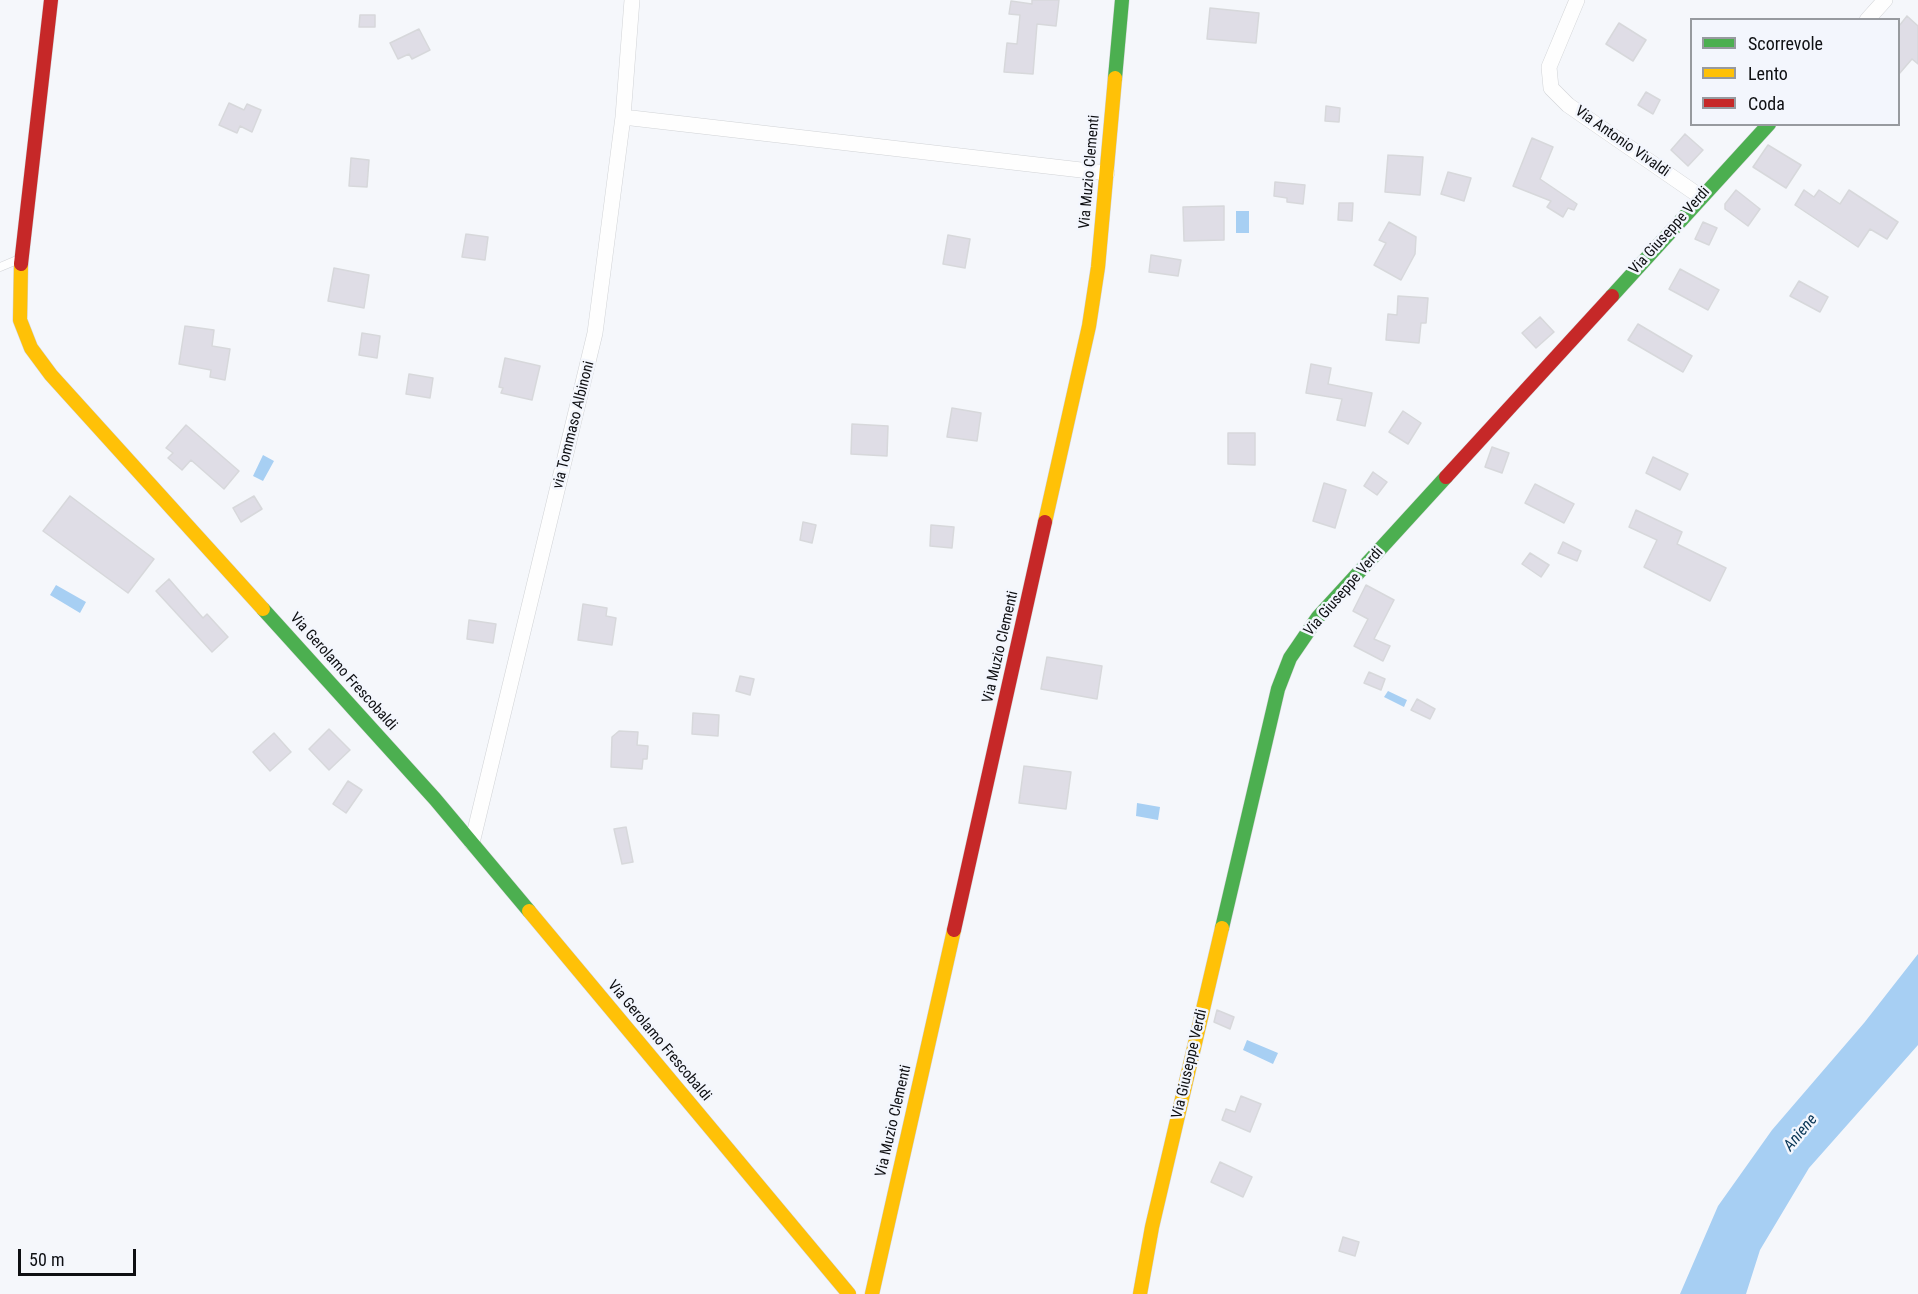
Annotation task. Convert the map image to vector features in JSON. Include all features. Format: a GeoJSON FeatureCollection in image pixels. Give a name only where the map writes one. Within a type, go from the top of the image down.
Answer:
{"type":"FeatureCollection","features":[{"type":"Feature","properties":{"kind":"street","name":"Via Gerolamo Frescobaldi"},"geometry":{"type":"LineString","coordinates":[[51,0],[18,295],[24,335],[37,357],[472,843],[849,1294]]}},
{"type":"Feature","properties":{"kind":"street","name":"via Tommaso Albinoni"},"geometry":{"type":"LineString","coordinates":[[472,843],[595,333],[623,117],[632,0]]}},
{"type":"Feature","properties":{"kind":"street","name":"Via Muzio Clementi"},"geometry":{"type":"LineString","coordinates":[[872,1294],[1085,347],[1096,286],[1122,0]]}},
{"type":"Feature","properties":{"kind":"street","name":"Via Antonio Vivaldi"},"geometry":{"type":"LineString","coordinates":[[1577,0],[1552,60],[1549,81],[1558,97],[1701,197]]}},
{"type":"Feature","properties":{"kind":"street"},"geometry":{"type":"LineString","coordinates":[[1869,18],[1885,0]]}},
{"type":"Feature","properties":{"kind":"street"},"geometry":{"type":"LineString","coordinates":[[623,117],[1107,173]]}},
{"type":"Feature","properties":{"kind":"street","name":"Via Giuseppe Verdi"},"geometry":{"type":"LineString","coordinates":[[1140,1294],[1150,1236],[1278,689],[1290,658],[1318,617],[1767,126]]}},
{"type":"Feature","properties":{"kind":"lane"},"geometry":{"type":"LineString","coordinates":[[0,267],[21,258]]}},
{"type":"Feature","properties":{"kind":"water"},"geometry":{"type":"Polygon","coordinates":[[[1236,211],[1249,211],[1249,233],[1236,233],[1236,211]]]}},
{"type":"Feature","properties":{"kind":"water"},"geometry":{"type":"Polygon","coordinates":[[[263,455],[274,461],[263,481],[253,476],[263,455]]]}},
{"type":"Feature","properties":{"kind":"water"},"geometry":{"type":"Polygon","coordinates":[[[56,585],[86,602],[80,613],[50,595],[56,585]]]}},
{"type":"Feature","properties":{"kind":"water"},"geometry":{"type":"Polygon","coordinates":[[[1388,691],[1407,700],[1404,707],[1384,697],[1388,691]]]}},
{"type":"Feature","properties":{"kind":"water"},"geometry":{"type":"Polygon","coordinates":[[[1137,803],[1160,807],[1158,820],[1136,816],[1137,803]]]}},
{"type":"Feature","properties":{"kind":"water","name":"Aniene"},"geometry":{"type":"Polygon","coordinates":[[[1918,954],[1918,1045],[1809,1168],[1760,1250],[1746,1294],[1680,1294],[1718,1206],[1772,1130],[1864,1023],[1918,954]]]}},
{"type":"Feature","properties":{"kind":"water"},"geometry":{"type":"Polygon","coordinates":[[[1247,1040],[1278,1053],[1273,1064],[1243,1050],[1247,1040]]]}},
{"type":"Feature","properties":{"kind":"building"},"geometry":{"type":"Polygon","coordinates":[[[1032,0],[1059,0],[1056,26],[1037,24],[1033,74],[1004,72],[1007,43],[1017,44],[1020,15],[1009,14],[1011,1],[1032,4],[1032,0]]]}},
{"type":"Feature","properties":{"kind":"building"},"geometry":{"type":"Polygon","coordinates":[[[1210,8],[1259,13],[1256,43],[1207,39],[1210,8]]]}},
{"type":"Feature","properties":{"kind":"building"},"geometry":{"type":"Polygon","coordinates":[[[360,15],[375,15],[375,27],[359,27],[360,15]]]}},
{"type":"Feature","properties":{"kind":"building"},"geometry":{"type":"Polygon","coordinates":[[[1907,16],[1918,26],[1918,64],[1912,59],[1900,73],[1900,25],[1907,16]]]}},
{"type":"Feature","properties":{"kind":"building"},"geometry":{"type":"Polygon","coordinates":[[[1619,23],[1646,40],[1633,61],[1606,44],[1619,23]]]}},
{"type":"Feature","properties":{"kind":"building"},"geometry":{"type":"Polygon","coordinates":[[[419,29],[430,50],[412,59],[409,54],[398,59],[390,43],[419,29]]]}},
{"type":"Feature","properties":{"kind":"building"},"geometry":{"type":"Polygon","coordinates":[[[1646,92],[1660,100],[1653,114],[1638,105],[1646,92]]]}},
{"type":"Feature","properties":{"kind":"building"},"geometry":{"type":"Polygon","coordinates":[[[229,103],[244,110],[247,104],[261,110],[252,132],[240,126],[237,133],[219,125],[229,103]]]}},
{"type":"Feature","properties":{"kind":"building"},"geometry":{"type":"Polygon","coordinates":[[[1326,106],[1340,108],[1339,122],[1325,121],[1326,106]]]}},
{"type":"Feature","properties":{"kind":"building"},"geometry":{"type":"Polygon","coordinates":[[[1685,134],[1703,150],[1688,166],[1671,150],[1685,134]]]}},
{"type":"Feature","properties":{"kind":"building"},"geometry":{"type":"Polygon","coordinates":[[[1532,138],[1553,147],[1540,179],[1577,204],[1574,210],[1568,208],[1563,217],[1547,207],[1551,201],[1513,186],[1532,138]]]}},
{"type":"Feature","properties":{"kind":"building"},"geometry":{"type":"Polygon","coordinates":[[[1768,145],[1801,165],[1786,188],[1753,167],[1768,145]]]}},
{"type":"Feature","properties":{"kind":"building"},"geometry":{"type":"Polygon","coordinates":[[[1388,155],[1423,157],[1420,195],[1385,192],[1388,155]]]}},
{"type":"Feature","properties":{"kind":"building"},"geometry":{"type":"Polygon","coordinates":[[[351,158],[369,160],[367,187],[349,186],[351,158]]]}},
{"type":"Feature","properties":{"kind":"building"},"geometry":{"type":"Polygon","coordinates":[[[1448,172],[1471,178],[1464,201],[1441,194],[1448,172]]]}},
{"type":"Feature","properties":{"kind":"building"},"geometry":{"type":"Polygon","coordinates":[[[1275,182],[1305,185],[1303,204],[1287,202],[1287,198],[1274,196],[1275,182]]]}},
{"type":"Feature","properties":{"kind":"building"},"geometry":{"type":"Polygon","coordinates":[[[1736,190],[1760,209],[1748,226],[1725,209],[1725,204],[1736,190]]]}},
{"type":"Feature","properties":{"kind":"building"},"geometry":{"type":"Polygon","coordinates":[[[1804,190],[1814,197],[1819,190],[1840,204],[1849,190],[1898,222],[1887,239],[1870,229],[1858,247],[1795,205],[1804,190]]]}},
{"type":"Feature","properties":{"kind":"building"},"geometry":{"type":"Polygon","coordinates":[[[1339,203],[1353,203],[1352,221],[1338,220],[1339,203]]]}},
{"type":"Feature","properties":{"kind":"building"},"geometry":{"type":"Polygon","coordinates":[[[1224,206],[1224,240],[1184,241],[1183,207],[1224,206]]]}},
{"type":"Feature","properties":{"kind":"building"},"geometry":{"type":"Polygon","coordinates":[[[1389,222],[1416,237],[1415,254],[1401,280],[1374,265],[1386,243],[1379,240],[1389,222]]]}},
{"type":"Feature","properties":{"kind":"building"},"geometry":{"type":"Polygon","coordinates":[[[1703,222],[1717,228],[1709,245],[1695,239],[1703,222]]]}},
{"type":"Feature","properties":{"kind":"building"},"geometry":{"type":"Polygon","coordinates":[[[466,234],[488,237],[485,260],[462,257],[466,234]]]}},
{"type":"Feature","properties":{"kind":"building"},"geometry":{"type":"Polygon","coordinates":[[[948,235],[970,239],[965,268],[943,264],[948,235]]]}},
{"type":"Feature","properties":{"kind":"building"},"geometry":{"type":"Polygon","coordinates":[[[1151,255],[1181,260],[1178,276],[1149,272],[1151,255]]]}},
{"type":"Feature","properties":{"kind":"building"},"geometry":{"type":"Polygon","coordinates":[[[334,268],[369,275],[364,308],[328,301],[334,268]]]}},
{"type":"Feature","properties":{"kind":"building"},"geometry":{"type":"Polygon","coordinates":[[[1680,269],[1719,290],[1708,310],[1669,289],[1680,269]]]}},
{"type":"Feature","properties":{"kind":"building"},"geometry":{"type":"Polygon","coordinates":[[[1799,281],[1828,297],[1820,312],[1790,296],[1799,281]]]}},
{"type":"Feature","properties":{"kind":"building"},"geometry":{"type":"Polygon","coordinates":[[[1398,296],[1428,298],[1426,323],[1421,323],[1419,343],[1386,340],[1388,314],[1397,315],[1398,296]]]}},
{"type":"Feature","properties":{"kind":"building"},"geometry":{"type":"Polygon","coordinates":[[[1540,317],[1554,332],[1536,348],[1522,333],[1540,317]]]}},
{"type":"Feature","properties":{"kind":"building"},"geometry":{"type":"Polygon","coordinates":[[[1638,324],[1692,356],[1683,372],[1628,340],[1638,324]]]}},
{"type":"Feature","properties":{"kind":"building"},"geometry":{"type":"Polygon","coordinates":[[[185,326],[214,330],[212,346],[230,349],[225,380],[210,377],[211,370],[179,364],[185,326]]]}},
{"type":"Feature","properties":{"kind":"building"},"geometry":{"type":"Polygon","coordinates":[[[362,333],[380,336],[377,358],[359,355],[362,333]]]}},
{"type":"Feature","properties":{"kind":"building"},"geometry":{"type":"Polygon","coordinates":[[[505,358],[540,366],[532,400],[501,393],[503,388],[499,387],[505,358]]]}},
{"type":"Feature","properties":{"kind":"building"},"geometry":{"type":"Polygon","coordinates":[[[1311,364],[1331,368],[1328,384],[1372,393],[1365,426],[1337,420],[1342,399],[1306,393],[1311,364]]]}},
{"type":"Feature","properties":{"kind":"building"},"geometry":{"type":"Polygon","coordinates":[[[409,374],[433,378],[430,398],[406,394],[409,374]]]}},
{"type":"Feature","properties":{"kind":"building"},"geometry":{"type":"Polygon","coordinates":[[[952,408],[981,413],[977,441],[947,437],[952,408]]]}},
{"type":"Feature","properties":{"kind":"building"},"geometry":{"type":"Polygon","coordinates":[[[1403,411],[1421,423],[1408,444],[1389,432],[1403,411]]]}},
{"type":"Feature","properties":{"kind":"building"},"geometry":{"type":"Polygon","coordinates":[[[852,424],[888,426],[887,456],[851,454],[852,424]]]}},
{"type":"Feature","properties":{"kind":"building"},"geometry":{"type":"Polygon","coordinates":[[[186,425],[239,471],[224,489],[191,460],[182,470],[168,458],[173,453],[166,448],[186,425]]]}},
{"type":"Feature","properties":{"kind":"building"},"geometry":{"type":"Polygon","coordinates":[[[1228,433],[1255,433],[1255,465],[1228,464],[1228,433]]]}},
{"type":"Feature","properties":{"kind":"building"},"geometry":{"type":"Polygon","coordinates":[[[1492,447],[1509,453],[1502,473],[1485,467],[1492,447]]]}},
{"type":"Feature","properties":{"kind":"building"},"geometry":{"type":"Polygon","coordinates":[[[1653,457],[1688,474],[1680,490],[1646,473],[1653,457]]]}},
{"type":"Feature","properties":{"kind":"building"},"geometry":{"type":"Polygon","coordinates":[[[1373,472],[1387,482],[1377,495],[1364,486],[1373,472]]]}},
{"type":"Feature","properties":{"kind":"building"},"geometry":{"type":"Polygon","coordinates":[[[1324,483],[1346,490],[1335,528],[1313,521],[1324,483]]]}},
{"type":"Feature","properties":{"kind":"building"},"geometry":{"type":"Polygon","coordinates":[[[1535,484],[1574,504],[1564,523],[1525,503],[1535,484]]]}},
{"type":"Feature","properties":{"kind":"building"},"geometry":{"type":"Polygon","coordinates":[[[70,496],[154,559],[128,593],[43,531],[70,496]]]}},
{"type":"Feature","properties":{"kind":"building"},"geometry":{"type":"Polygon","coordinates":[[[254,496],[262,509],[241,522],[233,508],[254,496]]]}},
{"type":"Feature","properties":{"kind":"building"},"geometry":{"type":"Polygon","coordinates":[[[1636,510],[1682,532],[1677,544],[1726,568],[1710,601],[1644,567],[1657,540],[1629,527],[1636,510]]]}},
{"type":"Feature","properties":{"kind":"building"},"geometry":{"type":"Polygon","coordinates":[[[803,522],[816,525],[812,543],[800,540],[803,522]]]}},
{"type":"Feature","properties":{"kind":"building"},"geometry":{"type":"Polygon","coordinates":[[[931,525],[954,527],[952,548],[930,546],[931,525]]]}},
{"type":"Feature","properties":{"kind":"building"},"geometry":{"type":"Polygon","coordinates":[[[1563,542],[1581,551],[1577,561],[1558,553],[1563,542]]]}},
{"type":"Feature","properties":{"kind":"building"},"geometry":{"type":"Polygon","coordinates":[[[1530,553],[1549,565],[1541,577],[1522,564],[1530,553]]]}},
{"type":"Feature","properties":{"kind":"building"},"geometry":{"type":"Polygon","coordinates":[[[169,579],[203,618],[207,614],[228,637],[212,652],[156,591],[169,579]]]}},
{"type":"Feature","properties":{"kind":"building"},"geometry":{"type":"Polygon","coordinates":[[[1366,585],[1394,600],[1374,639],[1390,646],[1383,661],[1354,646],[1368,619],[1353,611],[1366,585]]]}},
{"type":"Feature","properties":{"kind":"building"},"geometry":{"type":"Polygon","coordinates":[[[583,604],[607,608],[606,616],[616,618],[612,645],[578,640],[583,604]]]}},
{"type":"Feature","properties":{"kind":"building"},"geometry":{"type":"Polygon","coordinates":[[[469,620],[496,624],[493,643],[467,639],[469,620]]]}},
{"type":"Feature","properties":{"kind":"building"},"geometry":{"type":"Polygon","coordinates":[[[1047,657],[1102,666],[1097,699],[1041,689],[1047,657]]]}},
{"type":"Feature","properties":{"kind":"building"},"geometry":{"type":"Polygon","coordinates":[[[1369,672],[1385,679],[1381,690],[1364,683],[1369,672]]]}},
{"type":"Feature","properties":{"kind":"building"},"geometry":{"type":"Polygon","coordinates":[[[740,676],[754,679],[750,695],[736,691],[740,676]]]}},
{"type":"Feature","properties":{"kind":"building"},"geometry":{"type":"Polygon","coordinates":[[[1417,699],[1435,709],[1430,719],[1411,710],[1417,699]]]}},
{"type":"Feature","properties":{"kind":"building"},"geometry":{"type":"Polygon","coordinates":[[[693,713],[719,715],[718,736],[692,734],[693,713]]]}},
{"type":"Feature","properties":{"kind":"building"},"geometry":{"type":"Polygon","coordinates":[[[329,729],[350,750],[329,770],[309,749],[329,729]]]}},
{"type":"Feature","properties":{"kind":"building"},"geometry":{"type":"Polygon","coordinates":[[[619,731],[638,732],[637,745],[648,746],[647,759],[643,759],[642,769],[611,767],[612,737],[619,731]]]}},
{"type":"Feature","properties":{"kind":"building"},"geometry":{"type":"Polygon","coordinates":[[[274,733],[291,752],[270,771],[253,752],[274,733]]]}},
{"type":"Feature","properties":{"kind":"building"},"geometry":{"type":"Polygon","coordinates":[[[1024,766],[1071,772],[1066,809],[1019,803],[1024,766]]]}},
{"type":"Feature","properties":{"kind":"building"},"geometry":{"type":"Polygon","coordinates":[[[348,781],[362,790],[346,813],[333,804],[348,781]]]}},
{"type":"Feature","properties":{"kind":"building"},"geometry":{"type":"Polygon","coordinates":[[[626,827],[633,862],[622,864],[614,829],[626,827]]]}},
{"type":"Feature","properties":{"kind":"building"},"geometry":{"type":"Polygon","coordinates":[[[1217,1010],[1234,1017],[1230,1029],[1214,1022],[1217,1010]]]}},
{"type":"Feature","properties":{"kind":"building"},"geometry":{"type":"Polygon","coordinates":[[[1241,1096],[1261,1104],[1250,1132],[1222,1120],[1226,1109],[1235,1112],[1241,1096]]]}},
{"type":"Feature","properties":{"kind":"building"},"geometry":{"type":"Polygon","coordinates":[[[1220,1162],[1252,1177],[1243,1197],[1211,1182],[1220,1162]]]}},
{"type":"Feature","properties":{"kind":"building"},"geometry":{"type":"Polygon","coordinates":[[[1343,1237],[1359,1242],[1355,1256],[1339,1251],[1343,1237]]]}},
{"type":"Feature","properties":{"kind":"traffic: fast"},"geometry":{"type":"LineString","coordinates":[[1115,78],[1122,0]]}},
{"type":"Feature","properties":{"kind":"traffic: fast"},"geometry":{"type":"LineString","coordinates":[[1612,296],[1767,126]]}},
{"type":"Feature","properties":{"kind":"traffic: fast"},"geometry":{"type":"LineString","coordinates":[[1222,928],[1278,689],[1290,658],[1318,617],[1446,477]]}},
{"type":"Feature","properties":{"kind":"traffic: fast"},"geometry":{"type":"LineString","coordinates":[[263,609],[435,799],[529,911]]}},
{"type":"Feature","properties":{"kind":"traffic: slow"},"geometry":{"type":"LineString","coordinates":[[1045,522],[1089,326],[1098,267],[1115,78]]}},
{"type":"Feature","properties":{"kind":"traffic: slow"},"geometry":{"type":"LineString","coordinates":[[21,264],[20,320],[31,348],[51,375],[263,609]]}},
{"type":"Feature","properties":{"kind":"traffic: slow"},"geometry":{"type":"LineString","coordinates":[[529,911],[849,1294]]}},
{"type":"Feature","properties":{"kind":"traffic: slow"},"geometry":{"type":"LineString","coordinates":[[1140,1294],[1152,1227],[1222,928]]}},
{"type":"Feature","properties":{"kind":"traffic: slow"},"geometry":{"type":"LineString","coordinates":[[872,1294],[954,930]]}},
{"type":"Feature","properties":{"kind":"traffic: jam"},"geometry":{"type":"LineString","coordinates":[[21,264],[51,0]]}},
{"type":"Feature","properties":{"kind":"traffic: jam"},"geometry":{"type":"LineString","coordinates":[[1446,477],[1612,296]]}},
{"type":"Feature","properties":{"kind":"traffic: jam"},"geometry":{"type":"LineString","coordinates":[[954,930],[1045,522]]}}]}
